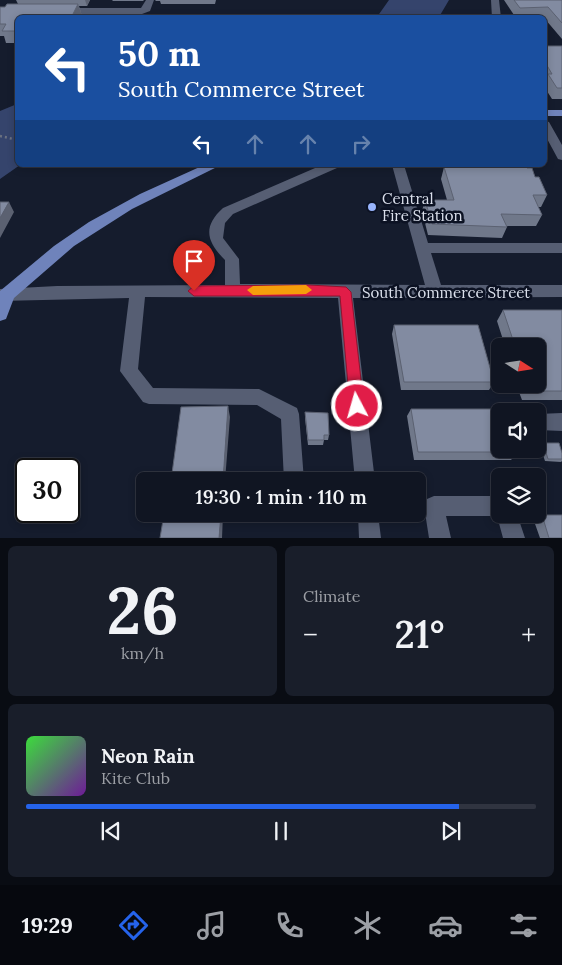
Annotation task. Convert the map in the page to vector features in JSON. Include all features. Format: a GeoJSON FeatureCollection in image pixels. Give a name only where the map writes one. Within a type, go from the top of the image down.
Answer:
{"type":"FeatureCollection","features":[{"type":"Feature","properties":{"kind":"main road"},"geometry":{"type":"LineString","coordinates":[[547,113],[562,113]]}},
{"type":"Feature","properties":{"kind":"main road"},"geometry":{"type":"LineString","coordinates":[[0,314],[2,296],[51,256],[103,219],[149,195],[211,167]]}},
{"type":"Feature","properties":{"kind":"street"},"geometry":{"type":"LineString","coordinates":[[48,11],[147,10],[150,0]]}},
{"type":"Feature","properties":{"kind":"street"},"geometry":{"type":"LineString","coordinates":[[495,0],[498,15]]}},
{"type":"Feature","properties":{"kind":"street"},"geometry":{"type":"LineString","coordinates":[[547,128],[562,156]]}},
{"type":"Feature","properties":{"kind":"street"},"geometry":{"type":"LineString","coordinates":[[232,290],[234,265],[231,257],[218,243],[216,235],[219,218],[228,210],[328,167]]}},
{"type":"Feature","properties":{"kind":"street"},"geometry":{"type":"LineString","coordinates":[[399,167],[435,292]]}},
{"type":"Feature","properties":{"kind":"street"},"geometry":{"type":"LineString","coordinates":[[422,248],[562,248]]}},
{"type":"Feature","properties":{"kind":"street","name":"South Commerce Street"},"geometry":{"type":"LineString","coordinates":[[2,296],[232,290],[562,292]]}},
{"type":"Feature","properties":{"kind":"street"},"geometry":{"type":"LineString","coordinates":[[138,291],[129,371],[149,396],[259,397],[290,414],[293,472]]}},
{"type":"Feature","properties":{"kind":"street"},"geometry":{"type":"LineString","coordinates":[[346,292],[364,472]]}},
{"type":"Feature","properties":{"kind":"street"},"geometry":{"type":"LineString","coordinates":[[546,422],[562,422]]}},
{"type":"Feature","properties":{"kind":"street"},"geometry":{"type":"LineString","coordinates":[[440,538],[434,506],[491,506]]}},
{"type":"Feature","properties":{"kind":"street"},"geometry":{"type":"LineString","coordinates":[[369,522],[370,538]]}},
{"type":"Feature","properties":{"kind":"street"},"geometry":{"type":"LineString","coordinates":[[510,523],[514,538]]}},
{"type":"Feature","properties":{"kind":"path"},"geometry":{"type":"LineString","coordinates":[[0,136],[15,139]]}},
{"type":"Feature","properties":{"kind":"water"},"geometry":{"type":"Polygon","coordinates":[[[389,0],[449,0],[440,15],[378,15],[389,0]]]}},
{"type":"Feature","properties":{"kind":"water"},"geometry":{"type":"Polygon","coordinates":[[[15,105],[15,167],[17,167],[0,179],[0,111],[15,105]]]}},
{"type":"Feature","properties":{"kind":"building"},"geometry":{"type":"Polygon","coordinates":[[[514,0],[562,0],[562,23],[548,7],[520,8],[514,0]]]}},
{"type":"Feature","properties":{"kind":"building"},"geometry":{"type":"Polygon","coordinates":[[[7,4],[78,4],[72,15],[15,15],[15,31],[2,31],[6,24],[0,24],[0,7],[5,7],[7,4]]]}},
{"type":"Feature","properties":{"kind":"building"},"geometry":{"type":"Polygon","coordinates":[[[547,46],[562,46],[562,88],[557,88],[548,74],[552,74],[547,65],[547,46]]]}},
{"type":"Feature","properties":{"kind":"building"},"geometry":{"type":"Polygon","coordinates":[[[444,167],[532,168],[535,177],[539,177],[547,195],[533,195],[542,215],[501,214],[507,227],[432,224],[425,200],[454,200],[444,167]]]}},
{"type":"Feature","properties":{"kind":"building"},"geometry":{"type":"Polygon","coordinates":[[[0,202],[9,202],[0,218],[0,202]]]}},
{"type":"Feature","properties":{"kind":"building"},"geometry":{"type":"Polygon","coordinates":[[[503,310],[562,310],[562,391],[546,391],[546,338],[512,338],[503,310]]]}},
{"type":"Feature","properties":{"kind":"building"},"geometry":{"type":"Polygon","coordinates":[[[394,325],[478,325],[491,371],[491,382],[404,382],[394,325]]]}},
{"type":"Feature","properties":{"kind":"building"},"geometry":{"type":"Polygon","coordinates":[[[228,406],[224,472],[172,472],[181,407],[228,406]]]}},
{"type":"Feature","properties":{"kind":"building"},"geometry":{"type":"Polygon","coordinates":[[[411,409],[491,409],[491,452],[418,452],[411,409]]]}},
{"type":"Feature","properties":{"kind":"building"},"geometry":{"type":"Polygon","coordinates":[[[305,412],[328,413],[329,435],[324,435],[324,440],[308,440],[305,412]]]}},
{"type":"Feature","properties":{"kind":"building"},"geometry":{"type":"Polygon","coordinates":[[[546,443],[559,443],[562,459],[548,459],[546,443]]]}},
{"type":"Feature","properties":{"kind":"building"},"geometry":{"type":"Polygon","coordinates":[[[546,515],[562,515],[562,538],[549,538],[544,523],[546,523],[546,515]]]}},
{"type":"Feature","properties":{"kind":"building"},"geometry":{"type":"Polygon","coordinates":[[[163,522],[220,522],[219,538],[160,538],[163,522]]]}},
{"type":"Feature","properties":{"kind":"slow traffic"},"geometry":{"type":"LineString","coordinates":[[253,290],[306,290]]}},
{"type":"Feature","properties":{"kind":"place","name":"Central Fire Station"},"geometry":{"type":"Point","coordinates":[372,207]}},
{"type":"Feature","properties":{"kind":"route"},"geometry":{"type":"LineString","coordinates":[[194,291],[309,290],[346,292],[357,406]]}}]}
